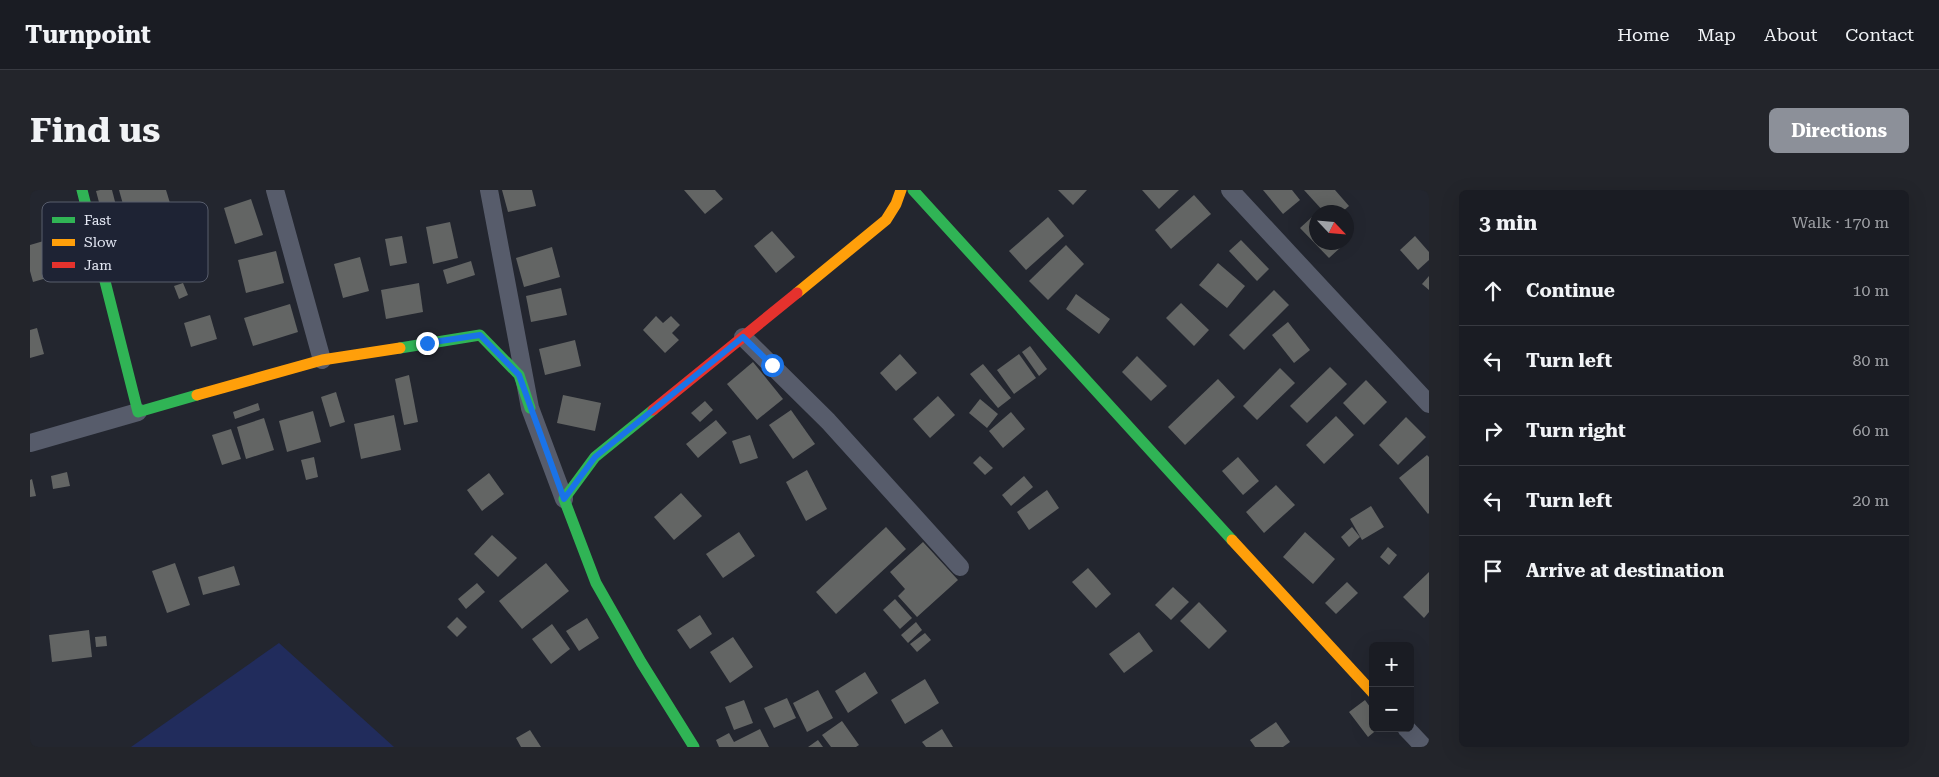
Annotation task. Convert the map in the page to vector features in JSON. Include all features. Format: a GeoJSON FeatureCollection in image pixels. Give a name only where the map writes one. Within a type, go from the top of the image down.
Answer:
{"type":"FeatureCollection","features":[{"type":"Feature","properties":{"kind":"street"},"geometry":{"type":"LineString","coordinates":[[275,190],[322,360]]}},
{"type":"Feature","properties":{"kind":"street"},"geometry":{"type":"LineString","coordinates":[[489,190],[530,408]]}},
{"type":"Feature","properties":{"kind":"street"},"geometry":{"type":"LineString","coordinates":[[564,499],[595,457],[886,220],[896,204],[901,190]]}},
{"type":"Feature","properties":{"kind":"street"},"geometry":{"type":"LineString","coordinates":[[913,190],[1145,447],[1369,689]]}},
{"type":"Feature","properties":{"kind":"street"},"geometry":{"type":"LineString","coordinates":[[1230,190],[1429,404]]}},
{"type":"Feature","properties":{"kind":"street"},"geometry":{"type":"LineString","coordinates":[[105,282],[138,412]]}},
{"type":"Feature","properties":{"kind":"street"},"geometry":{"type":"LineString","coordinates":[[30,443],[322,360],[480,335],[519,375],[596,583],[641,662],[694,747]]}},
{"type":"Feature","properties":{"kind":"street"},"geometry":{"type":"LineString","coordinates":[[743,337],[828,421],[960,567]]}},
{"type":"Feature","properties":{"kind":"street"},"geometry":{"type":"LineString","coordinates":[[1410,732],[1424,747]]}},
{"type":"Feature","properties":{"kind":"shaded area"},"geometry":{"type":"Polygon","coordinates":[[[279,643],[394,747],[131,747],[279,643]]]}},
{"type":"Feature","properties":{"kind":"building"},"geometry":{"type":"Polygon","coordinates":[[[112,190],[115,202],[99,202],[96,191],[112,190]]]}},
{"type":"Feature","properties":{"kind":"building"},"geometry":{"type":"Polygon","coordinates":[[[119,190],[166,190],[170,202],[122,202],[119,190]]]}},
{"type":"Feature","properties":{"kind":"building"},"geometry":{"type":"Polygon","coordinates":[[[502,190],[532,190],[536,206],[508,212],[502,190]]]}},
{"type":"Feature","properties":{"kind":"building"},"geometry":{"type":"Polygon","coordinates":[[[684,190],[715,190],[723,199],[705,214],[684,190]]]}},
{"type":"Feature","properties":{"kind":"building"},"geometry":{"type":"Polygon","coordinates":[[[1058,190],[1087,190],[1073,205],[1058,190]]]}},
{"type":"Feature","properties":{"kind":"building"},"geometry":{"type":"Polygon","coordinates":[[[1142,190],[1179,190],[1159,209],[1142,190]]]}},
{"type":"Feature","properties":{"kind":"building"},"geometry":{"type":"Polygon","coordinates":[[[1263,190],[1292,190],[1300,200],[1283,214],[1263,190]]]}},
{"type":"Feature","properties":{"kind":"building"},"geometry":{"type":"Polygon","coordinates":[[[1304,190],[1335,190],[1348,205],[1318,205],[1304,190]]]}},
{"type":"Feature","properties":{"kind":"building"},"geometry":{"type":"Polygon","coordinates":[[[1194,195],[1211,214],[1171,249],[1155,230],[1194,195]]]}},
{"type":"Feature","properties":{"kind":"building"},"geometry":{"type":"Polygon","coordinates":[[[251,199],[263,235],[235,244],[224,208],[251,199]]]}},
{"type":"Feature","properties":{"kind":"building"},"geometry":{"type":"Polygon","coordinates":[[[1048,217],[1064,236],[1026,270],[1009,251],[1048,217]]]}},
{"type":"Feature","properties":{"kind":"building"},"geometry":{"type":"Polygon","coordinates":[[[1309,220],[1309,237],[1300,228],[1309,220]]]}},
{"type":"Feature","properties":{"kind":"building"},"geometry":{"type":"Polygon","coordinates":[[[450,222],[458,258],[433,264],[426,227],[450,222]]]}},
{"type":"Feature","properties":{"kind":"building"},"geometry":{"type":"Polygon","coordinates":[[[772,231],[795,257],[776,273],[754,246],[772,231]]]}},
{"type":"Feature","properties":{"kind":"building"},"geometry":{"type":"Polygon","coordinates":[[[402,236],[407,263],[390,266],[385,239],[402,236]]]}},
{"type":"Feature","properties":{"kind":"building"},"geometry":{"type":"Polygon","coordinates":[[[1415,236],[1429,252],[1429,260],[1418,270],[1400,250],[1415,236]]]}},
{"type":"Feature","properties":{"kind":"building"},"geometry":{"type":"Polygon","coordinates":[[[1241,240],[1269,269],[1257,281],[1229,251],[1241,240]]]}},
{"type":"Feature","properties":{"kind":"building"},"geometry":{"type":"Polygon","coordinates":[[[42,241],[42,279],[33,282],[30,271],[30,245],[42,241]]]}},
{"type":"Feature","properties":{"kind":"building"},"geometry":{"type":"Polygon","coordinates":[[[1066,245],[1084,264],[1048,300],[1029,281],[1066,245]]]}},
{"type":"Feature","properties":{"kind":"building"},"geometry":{"type":"Polygon","coordinates":[[[552,247],[560,277],[524,287],[516,258],[552,247]]]}},
{"type":"Feature","properties":{"kind":"building"},"geometry":{"type":"Polygon","coordinates":[[[1321,250],[1338,250],[1329,258],[1321,250]]]}},
{"type":"Feature","properties":{"kind":"building"},"geometry":{"type":"Polygon","coordinates":[[[276,251],[284,283],[246,293],[238,260],[276,251]]]}},
{"type":"Feature","properties":{"kind":"building"},"geometry":{"type":"Polygon","coordinates":[[[360,257],[369,291],[343,298],[334,264],[360,257]]]}},
{"type":"Feature","properties":{"kind":"building"},"geometry":{"type":"Polygon","coordinates":[[[471,261],[475,275],[447,284],[443,270],[471,261]]]}},
{"type":"Feature","properties":{"kind":"building"},"geometry":{"type":"Polygon","coordinates":[[[1218,263],[1245,286],[1227,308],[1199,285],[1218,263]]]}},
{"type":"Feature","properties":{"kind":"building"},"geometry":{"type":"Polygon","coordinates":[[[1429,276],[1429,290],[1422,284],[1429,276]]]}},
{"type":"Feature","properties":{"kind":"building"},"geometry":{"type":"Polygon","coordinates":[[[183,283],[188,295],[179,299],[174,286],[183,283]]]}},
{"type":"Feature","properties":{"kind":"building"},"geometry":{"type":"Polygon","coordinates":[[[419,283],[423,312],[386,319],[381,290],[419,283]]]}},
{"type":"Feature","properties":{"kind":"building"},"geometry":{"type":"Polygon","coordinates":[[[561,288],[567,315],[531,322],[526,296],[561,288]]]}},
{"type":"Feature","properties":{"kind":"building"},"geometry":{"type":"Polygon","coordinates":[[[1274,290],[1289,305],[1244,350],[1229,335],[1274,290]]]}},
{"type":"Feature","properties":{"kind":"building"},"geometry":{"type":"Polygon","coordinates":[[[1076,294],[1110,319],[1099,334],[1066,309],[1076,294]]]}},
{"type":"Feature","properties":{"kind":"building"},"geometry":{"type":"Polygon","coordinates":[[[1181,303],[1209,330],[1194,346],[1166,318],[1181,303]]]}},
{"type":"Feature","properties":{"kind":"building"},"geometry":{"type":"Polygon","coordinates":[[[290,304],[298,332],[253,346],[244,318],[290,304]]]}},
{"type":"Feature","properties":{"kind":"building"},"geometry":{"type":"Polygon","coordinates":[[[210,315],[217,339],[191,347],[184,323],[210,315]]]}},
{"type":"Feature","properties":{"kind":"building"},"geometry":{"type":"Polygon","coordinates":[[[656,316],[663,323],[671,316],[680,325],[672,333],[679,340],[665,353],[643,330],[656,316]]]}},
{"type":"Feature","properties":{"kind":"building"},"geometry":{"type":"Polygon","coordinates":[[[1288,322],[1310,350],[1294,363],[1272,335],[1288,322]]]}},
{"type":"Feature","properties":{"kind":"building"},"geometry":{"type":"Polygon","coordinates":[[[37,328],[44,354],[30,358],[30,330],[37,328]]]}},
{"type":"Feature","properties":{"kind":"building"},"geometry":{"type":"Polygon","coordinates":[[[575,340],[581,366],[545,375],[539,349],[575,340]]]}},
{"type":"Feature","properties":{"kind":"building"},"geometry":{"type":"Polygon","coordinates":[[[1030,346],[1047,369],[1039,376],[1022,352],[1030,346]]]}},
{"type":"Feature","properties":{"kind":"building"},"geometry":{"type":"Polygon","coordinates":[[[900,354],[917,373],[896,391],[880,373],[900,354]]]}},
{"type":"Feature","properties":{"kind":"building"},"geometry":{"type":"Polygon","coordinates":[[[1019,354],[1036,378],[1014,394],[997,370],[1019,354]]]}},
{"type":"Feature","properties":{"kind":"building"},"geometry":{"type":"Polygon","coordinates":[[[1137,356],[1167,386],[1151,401],[1122,372],[1137,356]]]}},
{"type":"Feature","properties":{"kind":"building"},"geometry":{"type":"Polygon","coordinates":[[[753,362],[783,399],[757,420],[727,384],[753,362]]]}},
{"type":"Feature","properties":{"kind":"building"},"geometry":{"type":"Polygon","coordinates":[[[983,364],[1011,398],[998,408],[970,374],[983,364]]]}},
{"type":"Feature","properties":{"kind":"building"},"geometry":{"type":"Polygon","coordinates":[[[1330,367],[1347,384],[1307,423],[1290,406],[1330,367]]]}},
{"type":"Feature","properties":{"kind":"building"},"geometry":{"type":"Polygon","coordinates":[[[1280,368],[1295,383],[1257,420],[1243,406],[1280,368]]]}},
{"type":"Feature","properties":{"kind":"building"},"geometry":{"type":"Polygon","coordinates":[[[409,375],[418,422],[404,425],[395,379],[409,375]]]}},
{"type":"Feature","properties":{"kind":"building"},"geometry":{"type":"Polygon","coordinates":[[[1218,379],[1235,397],[1185,445],[1168,427],[1218,379]]]}},
{"type":"Feature","properties":{"kind":"building"},"geometry":{"type":"Polygon","coordinates":[[[1366,380],[1387,402],[1364,425],[1343,403],[1366,380]]]}},
{"type":"Feature","properties":{"kind":"building"},"geometry":{"type":"Polygon","coordinates":[[[336,392],[345,422],[330,427],[321,397],[336,392]]]}},
{"type":"Feature","properties":{"kind":"building"},"geometry":{"type":"Polygon","coordinates":[[[563,395],[601,403],[595,431],[557,423],[563,395]]]}},
{"type":"Feature","properties":{"kind":"building"},"geometry":{"type":"Polygon","coordinates":[[[938,396],[955,415],[930,438],[913,419],[938,396]]]}},
{"type":"Feature","properties":{"kind":"building"},"geometry":{"type":"Polygon","coordinates":[[[980,399],[998,414],[987,428],[969,413],[980,399]]]}},
{"type":"Feature","properties":{"kind":"building"},"geometry":{"type":"Polygon","coordinates":[[[705,401],[713,410],[700,422],[691,413],[705,401]]]}},
{"type":"Feature","properties":{"kind":"building"},"geometry":{"type":"Polygon","coordinates":[[[258,403],[260,410],[235,419],[233,412],[258,403]]]}},
{"type":"Feature","properties":{"kind":"building"},"geometry":{"type":"Polygon","coordinates":[[[791,410],[815,444],[793,459],[769,425],[791,410]]]}},
{"type":"Feature","properties":{"kind":"building"},"geometry":{"type":"Polygon","coordinates":[[[313,411],[321,442],[287,452],[279,421],[313,411]]]}},
{"type":"Feature","properties":{"kind":"building"},"geometry":{"type":"Polygon","coordinates":[[[1011,412],[1025,429],[1003,448],[989,431],[1011,412]]]}},
{"type":"Feature","properties":{"kind":"building"},"geometry":{"type":"Polygon","coordinates":[[[394,415],[401,450],[361,459],[354,424],[394,415]]]}},
{"type":"Feature","properties":{"kind":"building"},"geometry":{"type":"Polygon","coordinates":[[[1336,416],[1354,435],[1324,464],[1306,445],[1336,416]]]}},
{"type":"Feature","properties":{"kind":"building"},"geometry":{"type":"Polygon","coordinates":[[[1406,417],[1426,437],[1398,465],[1379,445],[1406,417]]]}},
{"type":"Feature","properties":{"kind":"building"},"geometry":{"type":"Polygon","coordinates":[[[264,418],[274,450],[246,459],[237,427],[264,418]]]}},
{"type":"Feature","properties":{"kind":"building"},"geometry":{"type":"Polygon","coordinates":[[[716,420],[727,433],[698,458],[686,444],[716,420]]]}},
{"type":"Feature","properties":{"kind":"building"},"geometry":{"type":"Polygon","coordinates":[[[231,429],[241,459],[222,465],[212,435],[231,429]]]}},
{"type":"Feature","properties":{"kind":"building"},"geometry":{"type":"Polygon","coordinates":[[[750,435],[758,458],[740,464],[732,441],[750,435]]]}},
{"type":"Feature","properties":{"kind":"building"},"geometry":{"type":"Polygon","coordinates":[[[1427,455],[1429,457],[1428,514],[1399,478],[1427,455]]]}},
{"type":"Feature","properties":{"kind":"building"},"geometry":{"type":"Polygon","coordinates":[[[980,456],[993,468],[985,475],[973,463],[980,456]]]}},
{"type":"Feature","properties":{"kind":"building"},"geometry":{"type":"Polygon","coordinates":[[[314,457],[318,477],[306,480],[301,460],[314,457]]]}},
{"type":"Feature","properties":{"kind":"building"},"geometry":{"type":"Polygon","coordinates":[[[1238,457],[1259,481],[1243,495],[1222,471],[1238,457]]]}},
{"type":"Feature","properties":{"kind":"building"},"geometry":{"type":"Polygon","coordinates":[[[807,470],[827,509],[806,521],[786,482],[807,470]]]}},
{"type":"Feature","properties":{"kind":"building"},"geometry":{"type":"Polygon","coordinates":[[[67,472],[70,486],[53,489],[51,476],[67,472]]]}},
{"type":"Feature","properties":{"kind":"building"},"geometry":{"type":"Polygon","coordinates":[[[489,473],[504,494],[482,511],[467,490],[489,473]]]}},
{"type":"Feature","properties":{"kind":"building"},"geometry":{"type":"Polygon","coordinates":[[[1024,476],[1033,487],[1011,506],[1002,495],[1024,476]]]}},
{"type":"Feature","properties":{"kind":"building"},"geometry":{"type":"Polygon","coordinates":[[[32,479],[36,496],[30,497],[30,480],[32,479]]]}},
{"type":"Feature","properties":{"kind":"building"},"geometry":{"type":"Polygon","coordinates":[[[1276,485],[1295,505],[1264,533],[1246,512],[1276,485]]]}},
{"type":"Feature","properties":{"kind":"building"},"geometry":{"type":"Polygon","coordinates":[[[1047,490],[1059,508],[1029,530],[1017,512],[1047,490]]]}},
{"type":"Feature","properties":{"kind":"building"},"geometry":{"type":"Polygon","coordinates":[[[681,493],[702,516],[674,540],[654,517],[681,493]]]}},
{"type":"Feature","properties":{"kind":"building"},"geometry":{"type":"Polygon","coordinates":[[[1371,506],[1384,527],[1362,540],[1350,519],[1371,506]]]}},
{"type":"Feature","properties":{"kind":"building"},"geometry":{"type":"Polygon","coordinates":[[[886,527],[906,549],[836,614],[816,592],[886,527]]]}},
{"type":"Feature","properties":{"kind":"building"},"geometry":{"type":"Polygon","coordinates":[[[1352,527],[1360,537],[1349,547],[1341,537],[1352,527]]]}},
{"type":"Feature","properties":{"kind":"building"},"geometry":{"type":"Polygon","coordinates":[[[739,532],[755,556],[723,578],[706,554],[739,532]]]}},
{"type":"Feature","properties":{"kind":"building"},"geometry":{"type":"Polygon","coordinates":[[[1305,532],[1335,559],[1313,584],[1283,557],[1305,532]]]}},
{"type":"Feature","properties":{"kind":"building"},"geometry":{"type":"Polygon","coordinates":[[[492,535],[517,558],[498,577],[474,554],[492,535]]]}},
{"type":"Feature","properties":{"kind":"building"},"geometry":{"type":"Polygon","coordinates":[[[923,542],[958,580],[917,617],[898,596],[905,589],[890,572],[923,542]]]}},
{"type":"Feature","properties":{"kind":"building"},"geometry":{"type":"Polygon","coordinates":[[[1388,547],[1397,555],[1389,565],[1380,557],[1388,547]]]}},
{"type":"Feature","properties":{"kind":"building"},"geometry":{"type":"Polygon","coordinates":[[[175,563],[190,605],[167,613],[152,571],[175,563]]]}},
{"type":"Feature","properties":{"kind":"building"},"geometry":{"type":"Polygon","coordinates":[[[546,563],[569,591],[522,629],[499,601],[546,563]]]}},
{"type":"Feature","properties":{"kind":"building"},"geometry":{"type":"Polygon","coordinates":[[[234,566],[240,585],[203,595],[198,577],[234,566]]]}},
{"type":"Feature","properties":{"kind":"building"},"geometry":{"type":"Polygon","coordinates":[[[1088,568],[1111,594],[1096,608],[1072,582],[1088,568]]]}},
{"type":"Feature","properties":{"kind":"building"},"geometry":{"type":"Polygon","coordinates":[[[1429,572],[1429,612],[1424,618],[1403,597],[1429,572]]]}},
{"type":"Feature","properties":{"kind":"building"},"geometry":{"type":"Polygon","coordinates":[[[1347,582],[1358,593],[1336,614],[1325,603],[1347,582]]]}},
{"type":"Feature","properties":{"kind":"building"},"geometry":{"type":"Polygon","coordinates":[[[477,583],[485,592],[466,609],[458,599],[477,583]]]}},
{"type":"Feature","properties":{"kind":"building"},"geometry":{"type":"Polygon","coordinates":[[[1173,587],[1189,602],[1171,620],[1155,605],[1173,587]]]}},
{"type":"Feature","properties":{"kind":"building"},"geometry":{"type":"Polygon","coordinates":[[[895,599],[912,618],[900,629],[883,610],[895,599]]]}},
{"type":"Feature","properties":{"kind":"building"},"geometry":{"type":"Polygon","coordinates":[[[1199,602],[1227,631],[1209,649],[1180,621],[1199,602]]]}},
{"type":"Feature","properties":{"kind":"building"},"geometry":{"type":"Polygon","coordinates":[[[700,615],[712,634],[690,649],[677,630],[700,615]]]}},
{"type":"Feature","properties":{"kind":"building"},"geometry":{"type":"Polygon","coordinates":[[[457,617],[467,627],[457,637],[447,627],[457,617]]]}},
{"type":"Feature","properties":{"kind":"building"},"geometry":{"type":"Polygon","coordinates":[[[587,618],[599,638],[579,651],[566,631],[587,618]]]}},
{"type":"Feature","properties":{"kind":"building"},"geometry":{"type":"Polygon","coordinates":[[[916,622],[922,630],[908,643],[901,635],[916,622]]]}},
{"type":"Feature","properties":{"kind":"building"},"geometry":{"type":"Polygon","coordinates":[[[552,624],[570,649],[551,664],[532,639],[552,624]]]}},
{"type":"Feature","properties":{"kind":"building"},"geometry":{"type":"Polygon","coordinates":[[[89,630],[92,657],[52,662],[49,635],[89,630]]]}},
{"type":"Feature","properties":{"kind":"building"},"geometry":{"type":"Polygon","coordinates":[[[1139,632],[1153,651],[1124,673],[1109,654],[1139,632]]]}},
{"type":"Feature","properties":{"kind":"building"},"geometry":{"type":"Polygon","coordinates":[[[925,633],[931,640],[917,652],[910,644],[925,633]]]}},
{"type":"Feature","properties":{"kind":"building"},"geometry":{"type":"Polygon","coordinates":[[[106,636],[107,646],[96,647],[95,637],[106,636]]]}},
{"type":"Feature","properties":{"kind":"building"},"geometry":{"type":"Polygon","coordinates":[[[733,637],[753,667],[730,683],[710,652],[733,637]]]}},
{"type":"Feature","properties":{"kind":"building"},"geometry":{"type":"Polygon","coordinates":[[[865,672],[878,693],[848,713],[835,691],[865,672]]]}},
{"type":"Feature","properties":{"kind":"building"},"geometry":{"type":"Polygon","coordinates":[[[925,679],[939,703],[905,724],[891,700],[925,679]]]}},
{"type":"Feature","properties":{"kind":"building"},"geometry":{"type":"Polygon","coordinates":[[[818,690],[833,718],[807,732],[793,703],[818,690]]]}},
{"type":"Feature","properties":{"kind":"building"},"geometry":{"type":"Polygon","coordinates":[[[787,698],[796,718],[774,728],[764,708],[787,698]]]}},
{"type":"Feature","properties":{"kind":"building"},"geometry":{"type":"Polygon","coordinates":[[[744,700],[753,723],[734,730],[725,707],[744,700]]]}},
{"type":"Feature","properties":{"kind":"building"},"geometry":{"type":"Polygon","coordinates":[[[1365,700],[1369,706],[1369,732],[1374,732],[1368,737],[1349,712],[1365,700]]]}},
{"type":"Feature","properties":{"kind":"building"},"geometry":{"type":"Polygon","coordinates":[[[842,721],[859,745],[856,747],[831,747],[822,735],[842,721]]]}},
{"type":"Feature","properties":{"kind":"building"},"geometry":{"type":"Polygon","coordinates":[[[1276,722],[1290,742],[1283,747],[1255,747],[1250,740],[1276,722]]]}},
{"type":"Feature","properties":{"kind":"building"},"geometry":{"type":"Polygon","coordinates":[[[760,729],[769,747],[719,747],[716,740],[729,733],[734,742],[760,729]]]}},
{"type":"Feature","properties":{"kind":"building"},"geometry":{"type":"Polygon","coordinates":[[[942,729],[953,747],[926,747],[922,742],[942,729]]]}},
{"type":"Feature","properties":{"kind":"building"},"geometry":{"type":"Polygon","coordinates":[[[530,730],[541,747],[521,747],[516,738],[530,730]]]}},
{"type":"Feature","properties":{"kind":"building"},"geometry":{"type":"Polygon","coordinates":[[[818,740],[823,747],[808,747],[818,740]]]}},
{"type":"Feature","properties":{"kind":"traffic: fast"},"geometry":{"type":"LineString","coordinates":[[82,190],[85,202]]}},
{"type":"Feature","properties":{"kind":"traffic: fast"},"geometry":{"type":"LineString","coordinates":[[913,190],[1232,540]]}},
{"type":"Feature","properties":{"kind":"traffic: fast"},"geometry":{"type":"LineString","coordinates":[[105,282],[138,412],[197,395]]}},
{"type":"Feature","properties":{"kind":"traffic: fast"},"geometry":{"type":"LineString","coordinates":[[400,348],[480,335],[519,375],[530,408]]}},
{"type":"Feature","properties":{"kind":"traffic: fast"},"geometry":{"type":"LineString","coordinates":[[653,410],[595,457],[564,499],[596,583],[641,662],[694,747]]}},
{"type":"Feature","properties":{"kind":"traffic: slow"},"geometry":{"type":"LineString","coordinates":[[797,293],[886,220],[896,204],[901,190]]}},
{"type":"Feature","properties":{"kind":"traffic: slow"},"geometry":{"type":"LineString","coordinates":[[197,395],[322,360],[400,348]]}},
{"type":"Feature","properties":{"kind":"traffic: slow"},"geometry":{"type":"LineString","coordinates":[[1232,540],[1369,689]]}},
{"type":"Feature","properties":{"kind":"traffic: jam"},"geometry":{"type":"LineString","coordinates":[[653,410],[797,293]]}},
{"type":"Feature","properties":{"kind":"route"},"geometry":{"type":"LineString","coordinates":[[427,343],[480,335],[519,375],[564,499],[595,457],[743,337],[772,365]]}}]}
